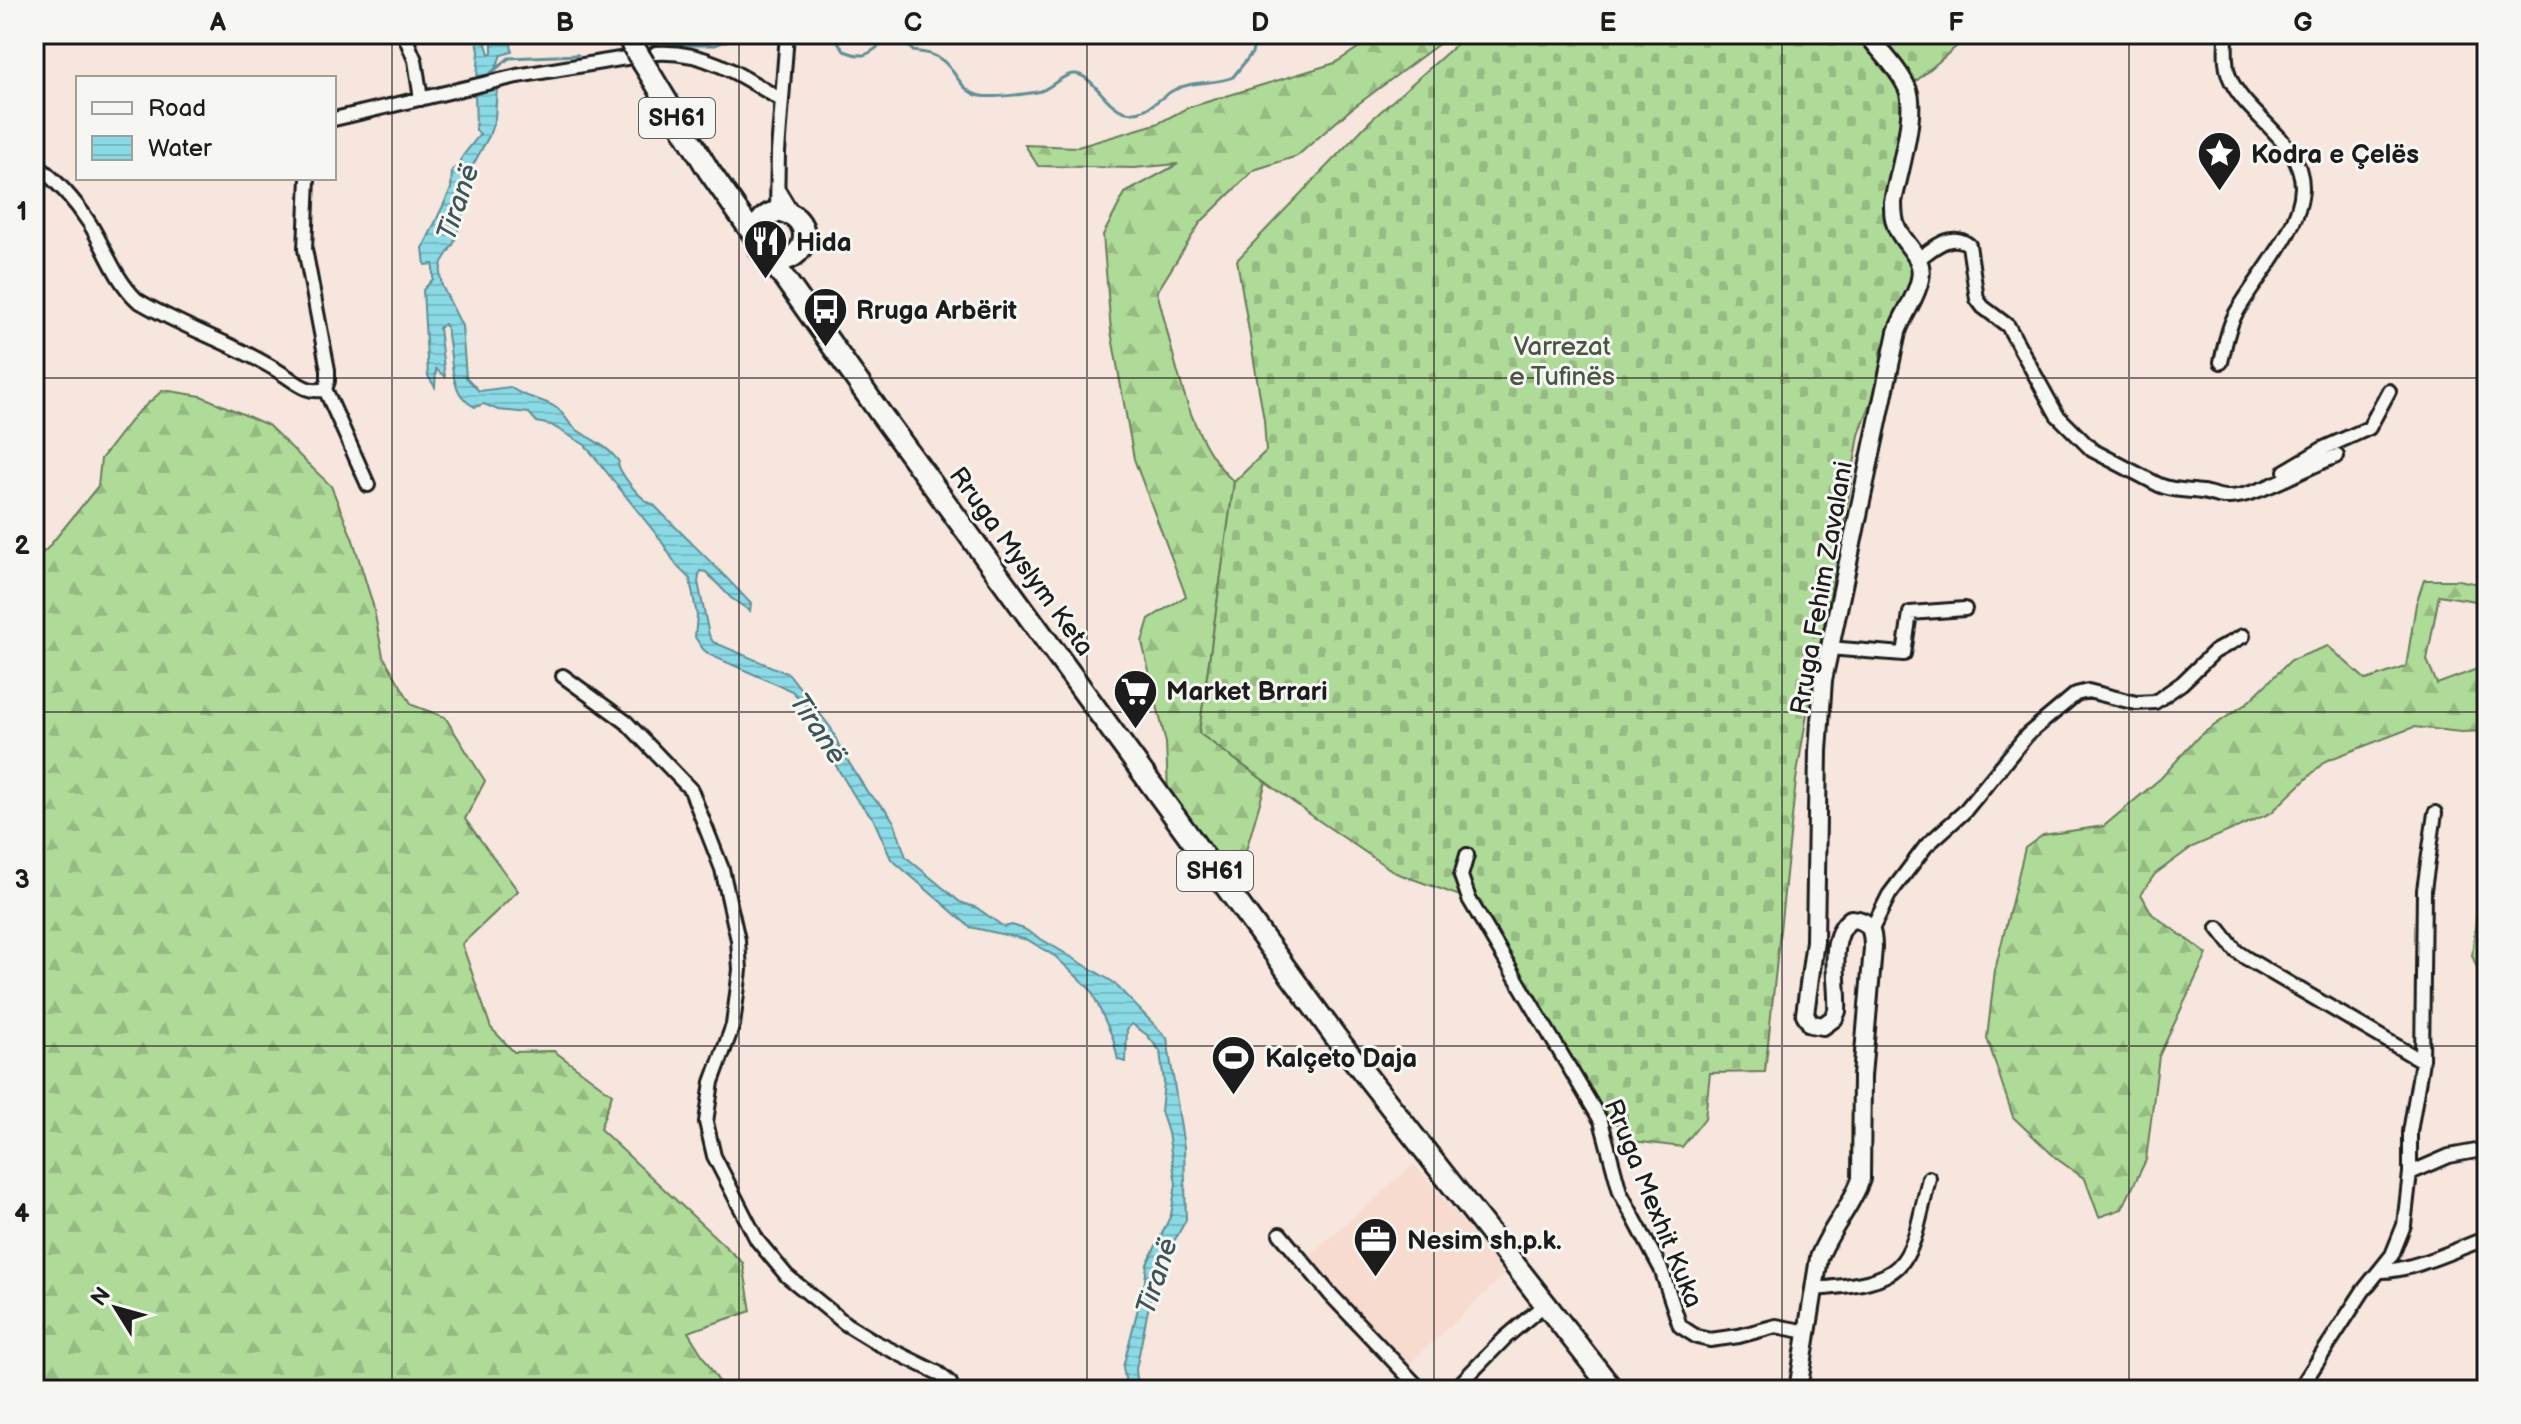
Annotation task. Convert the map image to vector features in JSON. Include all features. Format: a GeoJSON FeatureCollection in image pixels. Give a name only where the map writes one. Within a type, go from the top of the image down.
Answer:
{"type":"FeatureCollection","features":[{"type":"Feature","properties":{"kind":"main road","name":"SH61"},"geometry":{"type":"LineString","coordinates":[[637,49],[709,171],[756,238],[759,248],[770,258]]}},
{"type":"Feature","properties":{"kind":"main road","name":"SH61"},"geometry":{"type":"LineString","coordinates":[[709,171],[742,200],[782,214]]}},
{"type":"Feature","properties":{"kind":"main road"},"geometry":{"type":"LineString","coordinates":[[756,238],[761,222],[782,214],[800,222],[804,242],[798,253],[794,274],[795,291]]}},
{"type":"Feature","properties":{"kind":"main road"},"geometry":{"type":"LineString","coordinates":[[770,258],[783,260],[798,253]]}},
{"type":"Feature","properties":{"kind":"main road","name":"Rruga Myslym Keta"},"geometry":{"type":"LineString","coordinates":[[770,258],[1326,1023],[1613,1390]]}},
{"type":"Feature","properties":{"kind":"street"},"geometry":{"type":"LineString","coordinates":[[404,34],[415,60],[421,99]]}},
{"type":"Feature","properties":{"kind":"street"},"geometry":{"type":"LineString","coordinates":[[782,214],[777,188],[787,34]]}},
{"type":"Feature","properties":{"kind":"street"},"geometry":{"type":"LineString","coordinates":[[1867,34],[1909,93],[1909,118],[1893,202],[1902,236],[1918,259],[1952,239],[1960,238],[1969,245],[1977,299],[2008,326],[2057,415],[2092,450],[2166,488],[2227,497],[2252,492],[2337,456]]}},
{"type":"Feature","properties":{"kind":"street"},"geometry":{"type":"LineString","coordinates":[[2221,362],[2233,318],[2295,219],[2302,184],[2299,168],[2291,153],[2230,78],[2226,63],[2226,34]]}},
{"type":"Feature","properties":{"kind":"street"},"geometry":{"type":"LineString","coordinates":[[336,119],[637,49],[720,63],[781,100]]}},
{"type":"Feature","properties":{"kind":"street"},"geometry":{"type":"LineString","coordinates":[[34,163],[78,208],[125,289],[137,300],[256,356],[306,389],[316,392],[325,389]]}},
{"type":"Feature","properties":{"kind":"street"},"geometry":{"type":"LineString","coordinates":[[308,180],[305,249],[328,370],[325,389],[368,485]]}},
{"type":"Feature","properties":{"kind":"street","name":"Rruga Fehim Zavalani"},"geometry":{"type":"LineString","coordinates":[[1872,929],[1857,919],[1851,919],[1842,927],[1837,944],[1837,1011],[1834,1018],[1823,1026],[1811,1024],[1807,1019],[1806,1006],[1815,941],[1819,715],[1828,648],[1897,332],[1920,279],[1918,259]]}},
{"type":"Feature","properties":{"kind":"street"},"geometry":{"type":"LineString","coordinates":[[2252,492],[2324,448],[2369,428],[2389,391]]}},
{"type":"Feature","properties":{"kind":"street"},"geometry":{"type":"LineString","coordinates":[[1828,648],[1904,654],[1910,613],[1965,609]]}},
{"type":"Feature","properties":{"kind":"street"},"geometry":{"type":"LineString","coordinates":[[1798,1390],[1813,1289],[1824,1244],[1849,1207],[1861,1179],[1862,1076],[1872,929],[1889,895],[1926,846],[1964,812],[2027,735],[2076,694],[2088,691],[2136,703],[2155,702],[2182,683],[2214,652],[2243,636]]}},
{"type":"Feature","properties":{"kind":"street"},"geometry":{"type":"LineString","coordinates":[[563,676],[626,722],[677,773],[691,790],[722,869],[738,940],[740,970],[733,1025],[707,1104],[706,1122],[714,1156],[757,1240],[787,1276],[846,1324],[938,1373],[950,1383],[952,1390]]}},
{"type":"Feature","properties":{"kind":"street"},"geometry":{"type":"LineString","coordinates":[[2299,1390],[2348,1313],[2392,1255],[2404,1225],[2410,1173],[2410,1132],[2422,1061],[2424,890],[2435,813]]}},
{"type":"Feature","properties":{"kind":"street","name":"Rruga Mexhit Kuka"},"geometry":{"type":"LineString","coordinates":[[1467,855],[1461,876],[1469,899],[1601,1121],[1620,1192],[1661,1269],[1680,1326],[1697,1337],[1710,1340],[1776,1326],[1807,1332]]}},
{"type":"Feature","properties":{"kind":"street"},"geometry":{"type":"LineString","coordinates":[[2218,928],[2236,951],[2246,958],[2422,1061]]}},
{"type":"Feature","properties":{"kind":"street"},"geometry":{"type":"LineString","coordinates":[[2410,1173],[2449,1156],[2487,1149]]}},
{"type":"Feature","properties":{"kind":"street"},"geometry":{"type":"LineString","coordinates":[[1813,1289],[1869,1282],[1889,1275],[1899,1267],[1915,1242],[1929,1178]]}},
{"type":"Feature","properties":{"kind":"street"},"geometry":{"type":"LineString","coordinates":[[1280,1234],[1330,1294],[1421,1390]]}},
{"type":"Feature","properties":{"kind":"street"},"geometry":{"type":"LineString","coordinates":[[2379,1271],[2407,1267],[2487,1238]]}},
{"type":"Feature","properties":{"kind":"street"},"geometry":{"type":"LineString","coordinates":[[1454,1390],[1505,1338],[1545,1304]]}},
{"type":"Feature","properties":{"kind":"shaded area"},"geometry":{"type":"Polygon","coordinates":[[[1414,1164],[1506,1273],[1405,1368],[1308,1257],[1414,1164]]]}},
{"type":"Feature","properties":{"kind":"green space"},"geometry":{"type":"Polygon","coordinates":[[[1379,34],[1452,34],[1350,110],[1297,156],[1254,170],[1200,223],[1157,292],[1176,368],[1193,418],[1217,463],[1234,482],[1199,733],[1266,782],[1237,881],[1168,792],[1166,743],[1142,642],[1149,619],[1186,596],[1134,459],[1111,331],[1103,235],[1125,193],[1178,164],[1134,168],[1038,166],[1025,145],[1078,147],[1159,123],[1187,108],[1335,63],[1379,34]]]}},
{"type":"Feature","properties":{"kind":"green space","name":"Varrezat e Tufinës"},"geometry":{"type":"Polygon","coordinates":[[[1468,34],[1860,34],[1900,86],[1906,111],[1884,220],[1894,241],[1914,268],[1914,282],[1880,354],[1883,370],[1859,435],[1812,683],[1796,780],[1765,1072],[1710,1073],[1705,1118],[1682,1147],[1633,1141],[1595,1100],[1480,908],[1470,888],[1468,868],[1456,876],[1460,896],[1396,873],[1199,733],[1234,482],[1266,451],[1264,420],[1237,260],[1370,121],[1468,34]]]}},
{"type":"Feature","properties":{"kind":"green space"},"geometry":{"type":"Polygon","coordinates":[[[1876,34],[1971,34],[1915,82],[1876,34]]]}},
{"type":"Feature","properties":{"kind":"green space"},"geometry":{"type":"Polygon","coordinates":[[[163,390],[201,396],[268,425],[331,486],[353,540],[373,605],[383,656],[412,705],[445,717],[485,781],[465,819],[518,891],[462,944],[491,1028],[514,1052],[554,1051],[612,1094],[600,1129],[743,1263],[751,1311],[688,1332],[724,1390],[34,1390],[34,560],[47,549],[98,486],[101,459],[136,414],[163,390]]]}},
{"type":"Feature","properties":{"kind":"green space"},"geometry":{"type":"Polygon","coordinates":[[[2424,580],[2459,580],[2487,586],[2487,603],[2439,595],[2427,660],[2437,684],[2480,668],[2487,671],[2487,731],[2461,732],[2414,727],[2325,761],[2271,813],[2192,847],[2155,874],[2141,894],[2152,914],[2207,954],[2159,1056],[2146,1160],[2122,1209],[2099,1217],[2085,1179],[2057,1159],[2013,1117],[1987,1038],[1995,970],[2025,848],[2043,835],[2104,826],[2161,778],[2199,736],[2247,703],[2291,660],[2328,646],[2366,680],[2406,667],[2416,604],[2424,580]]]}},
{"type":"Feature","properties":{"kind":"green space"},"geometry":{"type":"Polygon","coordinates":[[[2487,856],[2487,994],[2472,955],[2483,859],[2487,856]]]}},
{"type":"Feature","properties":{"kind":"water"},"geometry":{"type":"Polygon","coordinates":[[[476,34],[483,34],[489,54],[492,53],[492,34],[510,34],[512,52],[501,55],[493,75],[477,79],[479,51],[476,34]]]}},
{"type":"Feature","properties":{"kind":"water","name":"Tiranë"},"geometry":{"type":"Polygon","coordinates":[[[497,87],[495,118],[489,136],[468,174],[463,212],[440,274],[442,286],[462,326],[466,377],[479,391],[510,387],[558,409],[573,427],[612,453],[639,495],[653,504],[751,604],[750,611],[731,598],[706,572],[700,571],[698,582],[713,642],[789,674],[831,728],[868,793],[894,822],[906,857],[960,902],[977,908],[1004,927],[1012,925],[1024,929],[1113,982],[1167,1038],[1184,1147],[1186,1220],[1155,1275],[1136,1369],[1138,1390],[1127,1390],[1123,1367],[1147,1264],[1171,1215],[1176,1184],[1168,1133],[1161,1111],[1164,1082],[1160,1051],[1147,1035],[1132,1024],[1127,1029],[1126,1062],[1118,1060],[1113,1038],[1091,990],[1056,957],[1028,940],[970,927],[891,859],[873,818],[857,800],[825,748],[823,732],[815,716],[792,691],[710,655],[703,649],[695,637],[697,616],[690,579],[585,445],[551,425],[537,422],[529,413],[498,410],[484,404],[475,407],[466,401],[455,382],[445,324],[439,328],[445,377],[436,369],[435,387],[428,376],[423,290],[433,279],[433,264],[425,265],[423,248],[451,189],[452,170],[460,165],[462,157],[480,134],[476,130],[475,93],[497,87]]]}},
{"type":"Feature","properties":{"kind":"waterway"},"geometry":{"type":"LineString","coordinates":[[668,45],[715,45],[744,34]]}},
{"type":"Feature","properties":{"kind":"waterway"},"geometry":{"type":"LineString","coordinates":[[833,34],[844,51],[853,54],[864,55],[889,40],[909,46],[913,51],[935,56],[947,65],[963,86],[981,96],[1036,92],[1069,75],[1080,75],[1118,109],[1133,113],[1146,109],[1181,87],[1233,77],[1252,53],[1257,34]]}},
{"type":"Feature","properties":{"kind":"waterway"},"geometry":{"type":"LineString","coordinates":[[486,77],[509,58],[578,55]]}},
{"type":"Feature","properties":{"kind":"place","name":"Kodra e Çelës"},"geometry":{"type":"Point","coordinates":[2220,193]}},
{"type":"Feature","properties":{"kind":"place","name":"Hida"},"geometry":{"type":"Point","coordinates":[765,281]}},
{"type":"Feature","properties":{"kind":"place","name":"Rruga Arbërit"},"geometry":{"type":"Point","coordinates":[825,349]}},
{"type":"Feature","properties":{"kind":"place","name":"Market Brrari"},"geometry":{"type":"Point","coordinates":[1135,730]}},
{"type":"Feature","properties":{"kind":"place","name":"Kalçeto Daja"},"geometry":{"type":"Point","coordinates":[1234,1097]}},
{"type":"Feature","properties":{"kind":"place","name":"Nesim sh.p.k."},"geometry":{"type":"Point","coordinates":[1376,1279]}}]}
